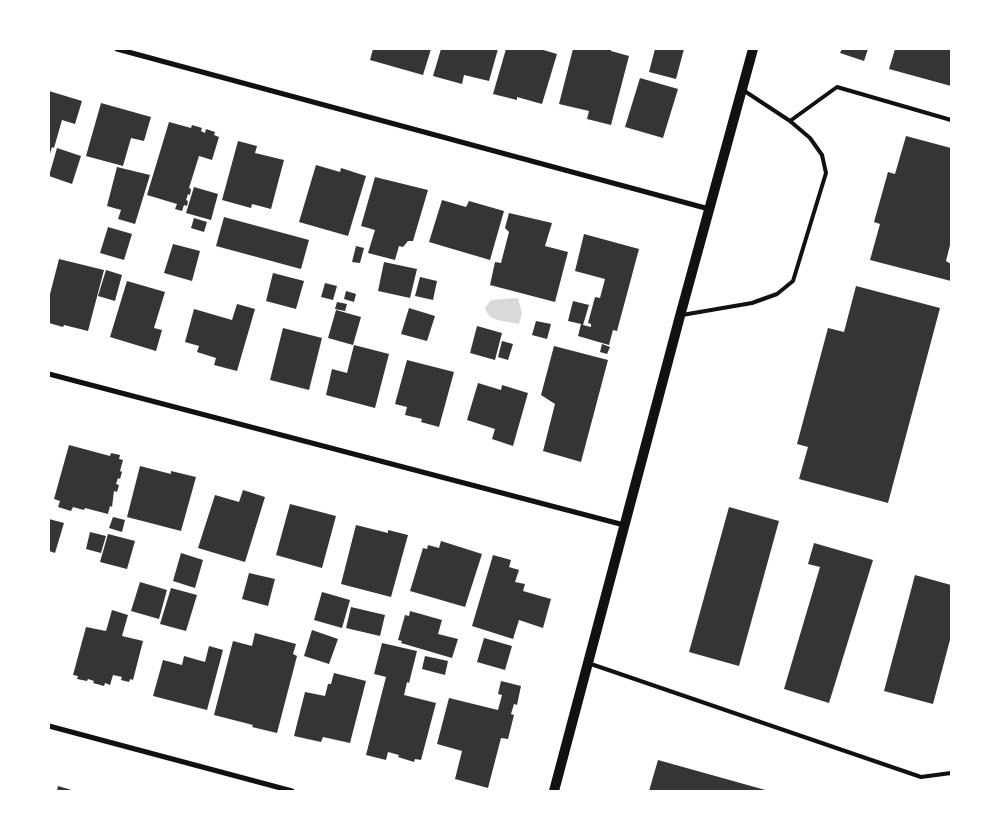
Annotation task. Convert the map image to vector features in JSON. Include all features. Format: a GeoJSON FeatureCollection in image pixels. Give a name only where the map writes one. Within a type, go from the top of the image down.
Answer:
{"type":"FeatureCollection","features":[{"type":"Feature","properties":{"kind":"main road"},"geometry":{"type":"LineString","coordinates":[[554,791],[753,49]]}},
{"type":"Feature","properties":{"kind":"street"},"geometry":{"type":"LineString","coordinates":[[117,49],[710,210]]}},
{"type":"Feature","properties":{"kind":"street"},"geometry":{"type":"LineString","coordinates":[[49,374],[625,525]]}},
{"type":"Feature","properties":{"kind":"street"},"geometry":{"type":"LineString","coordinates":[[49,726],[292,791]]}},
{"type":"Feature","properties":{"kind":"lane"},"geometry":{"type":"LineString","coordinates":[[790,121],[837,87],[951,120]]}},
{"type":"Feature","properties":{"kind":"lane"},"geometry":{"type":"LineString","coordinates":[[680,316],[752,303],[777,294],[793,281],[826,173],[822,155],[810,138],[790,121],[742,89]]}},
{"type":"Feature","properties":{"kind":"lane"},"geometry":{"type":"LineString","coordinates":[[588,663],[921,777],[951,774]]}},
{"type":"Feature","properties":{"kind":"shaded area"},"geometry":{"type":"Polygon","coordinates":[[[518,298],[522,313],[519,324],[497,320],[489,316],[485,308],[491,300],[518,298]]]}},
{"type":"Feature","properties":{"kind":"building"},"geometry":{"type":"Polygon","coordinates":[[[373,49],[431,49],[423,75],[370,60],[373,49]]]}},
{"type":"Feature","properties":{"kind":"building"},"geometry":{"type":"Polygon","coordinates":[[[441,49],[498,49],[489,81],[464,75],[462,84],[433,76],[441,49]]]}},
{"type":"Feature","properties":{"kind":"building"},"geometry":{"type":"Polygon","coordinates":[[[506,49],[540,49],[557,54],[542,104],[517,97],[517,100],[493,94],[506,49]]]}},
{"type":"Feature","properties":{"kind":"building"},"geometry":{"type":"Polygon","coordinates":[[[573,49],[611,49],[611,51],[629,56],[611,125],[587,119],[589,111],[559,104],[573,49]]]}},
{"type":"Feature","properties":{"kind":"building"},"geometry":{"type":"Polygon","coordinates":[[[655,49],[684,49],[676,79],[649,72],[655,49]]]}},
{"type":"Feature","properties":{"kind":"building"},"geometry":{"type":"Polygon","coordinates":[[[842,49],[868,49],[864,61],[840,53],[842,49]]]}},
{"type":"Feature","properties":{"kind":"building"},"geometry":{"type":"Polygon","coordinates":[[[895,49],[951,49],[951,86],[889,69],[895,49]]]}},
{"type":"Feature","properties":{"kind":"building"},"geometry":{"type":"Polygon","coordinates":[[[640,78],[678,89],[663,138],[625,127],[640,78]]]}},
{"type":"Feature","properties":{"kind":"building"},"geometry":{"type":"Polygon","coordinates":[[[49,91],[82,101],[75,124],[62,120],[54,148],[52,147],[49,157],[49,91]]]}},
{"type":"Feature","properties":{"kind":"building"},"geometry":{"type":"Polygon","coordinates":[[[101,103],[151,117],[144,141],[131,138],[123,166],[86,156],[101,103]]]}},
{"type":"Feature","properties":{"kind":"building"},"geometry":{"type":"Polygon","coordinates":[[[169,122],[191,128],[192,125],[202,128],[201,131],[205,133],[206,129],[215,132],[214,135],[219,137],[212,160],[199,156],[189,188],[191,189],[190,195],[188,194],[186,200],[188,201],[187,206],[184,205],[182,211],[175,209],[177,204],[147,195],[169,122]]]}},
{"type":"Feature","properties":{"kind":"building"},"geometry":{"type":"Polygon","coordinates":[[[906,136],[951,148],[951,241],[946,261],[951,264],[951,281],[870,260],[880,224],[874,222],[888,172],[895,174],[906,136]]]}},
{"type":"Feature","properties":{"kind":"building"},"geometry":{"type":"Polygon","coordinates":[[[238,141],[257,146],[255,153],[284,160],[271,209],[252,204],[251,208],[222,200],[238,141]]]}},
{"type":"Feature","properties":{"kind":"building"},"geometry":{"type":"Polygon","coordinates":[[[57,148],[81,156],[72,184],[49,176],[57,148]]]}},
{"type":"Feature","properties":{"kind":"building"},"geometry":{"type":"Polygon","coordinates":[[[316,165],[340,172],[341,168],[366,176],[348,236],[299,222],[316,165]]]}},
{"type":"Feature","properties":{"kind":"building"},"geometry":{"type":"Polygon","coordinates":[[[117,167],[150,175],[135,224],[118,219],[121,210],[107,206],[117,167]]]}},
{"type":"Feature","properties":{"kind":"building"},"geometry":{"type":"Polygon","coordinates":[[[375,177],[428,190],[413,241],[408,241],[403,247],[399,246],[395,260],[368,253],[375,230],[361,226],[375,177]]]}},
{"type":"Feature","properties":{"kind":"building"},"geometry":{"type":"Polygon","coordinates":[[[194,187],[218,194],[211,220],[186,213],[194,187]]]}},
{"type":"Feature","properties":{"kind":"building"},"geometry":{"type":"Polygon","coordinates":[[[442,200],[466,207],[469,201],[504,211],[490,260],[429,242],[442,200]]]}},
{"type":"Feature","properties":{"kind":"building"},"geometry":{"type":"Polygon","coordinates":[[[509,213],[552,223],[545,246],[568,252],[555,302],[490,285],[495,262],[501,263],[509,232],[505,228],[509,213]]]}},
{"type":"Feature","properties":{"kind":"building"},"geometry":{"type":"Polygon","coordinates":[[[224,217],[309,240],[301,269],[216,246],[224,217]]]}},
{"type":"Feature","properties":{"kind":"building"},"geometry":{"type":"Polygon","coordinates":[[[194,218],[207,222],[204,232],[191,228],[194,218]]]}},
{"type":"Feature","properties":{"kind":"building"},"geometry":{"type":"Polygon","coordinates":[[[108,227],[132,234],[124,260],[100,253],[108,227]]]}},
{"type":"Feature","properties":{"kind":"building"},"geometry":{"type":"Polygon","coordinates":[[[584,234],[639,249],[617,331],[613,330],[609,345],[578,336],[581,324],[568,321],[573,301],[589,305],[583,325],[591,327],[591,324],[588,323],[595,297],[600,298],[605,279],[575,271],[584,234]]]}},
{"type":"Feature","properties":{"kind":"building"},"geometry":{"type":"Polygon","coordinates":[[[173,244],[200,251],[192,281],[164,273],[173,244]]]}},
{"type":"Feature","properties":{"kind":"building"},"geometry":{"type":"Polygon","coordinates":[[[356,246],[364,248],[360,263],[352,262],[356,246]]]}},
{"type":"Feature","properties":{"kind":"building"},"geometry":{"type":"Polygon","coordinates":[[[59,259],[104,270],[88,331],[49,323],[49,298],[59,259]]]}},
{"type":"Feature","properties":{"kind":"building"},"geometry":{"type":"Polygon","coordinates":[[[384,262],[417,269],[410,298],[378,291],[384,262]]]}},
{"type":"Feature","properties":{"kind":"building"},"geometry":{"type":"Polygon","coordinates":[[[106,270],[122,275],[115,301],[98,296],[106,270]]]}},
{"type":"Feature","properties":{"kind":"building"},"geometry":{"type":"Polygon","coordinates":[[[273,273],[304,281],[296,309],[266,301],[273,273]]]}},
{"type":"Feature","properties":{"kind":"building"},"geometry":{"type":"Polygon","coordinates":[[[420,277],[437,281],[433,300],[415,296],[420,277]]]}},
{"type":"Feature","properties":{"kind":"building"},"geometry":{"type":"Polygon","coordinates":[[[127,281],[165,292],[154,328],[162,330],[156,351],[110,337],[127,281]]]}},
{"type":"Feature","properties":{"kind":"building"},"geometry":{"type":"Polygon","coordinates":[[[325,283],[337,286],[333,300],[321,297],[325,283]]]}},
{"type":"Feature","properties":{"kind":"building"},"geometry":{"type":"Polygon","coordinates":[[[856,286],[940,308],[888,503],[799,479],[808,447],[797,444],[828,328],[844,332],[856,286]]]}},
{"type":"Feature","properties":{"kind":"building"},"geometry":{"type":"Polygon","coordinates":[[[346,291],[356,294],[354,302],[344,299],[346,291]]]}},
{"type":"Feature","properties":{"kind":"building"},"geometry":{"type":"Polygon","coordinates":[[[337,302],[347,304],[345,311],[335,309],[337,302]]]}},
{"type":"Feature","properties":{"kind":"building"},"geometry":{"type":"Polygon","coordinates":[[[237,304],[255,309],[237,371],[214,365],[216,358],[197,352],[199,346],[185,342],[194,309],[232,320],[237,304]]]}},
{"type":"Feature","properties":{"kind":"building"},"geometry":{"type":"Polygon","coordinates":[[[409,308],[435,316],[427,341],[401,334],[409,308]]]}},
{"type":"Feature","properties":{"kind":"building"},"geometry":{"type":"Polygon","coordinates":[[[336,310],[361,317],[353,345],[328,338],[336,310]]]}},
{"type":"Feature","properties":{"kind":"building"},"geometry":{"type":"Polygon","coordinates":[[[536,321],[551,324],[547,339],[532,335],[536,321]]]}},
{"type":"Feature","properties":{"kind":"building"},"geometry":{"type":"Polygon","coordinates":[[[477,326],[502,333],[495,360],[470,353],[477,326]]]}},
{"type":"Feature","properties":{"kind":"building"},"geometry":{"type":"Polygon","coordinates":[[[283,328],[322,338],[309,390],[270,380],[283,328]]]}},
{"type":"Feature","properties":{"kind":"building"},"geometry":{"type":"Polygon","coordinates":[[[502,341],[513,344],[508,360],[498,357],[502,341]]]}},
{"type":"Feature","properties":{"kind":"building"},"geometry":{"type":"Polygon","coordinates":[[[602,344],[610,347],[607,354],[600,352],[602,344]]]}},
{"type":"Feature","properties":{"kind":"building"},"geometry":{"type":"Polygon","coordinates":[[[354,345],[389,354],[375,408],[326,395],[332,369],[347,373],[354,345]]]}},
{"type":"Feature","properties":{"kind":"building"},"geometry":{"type":"Polygon","coordinates":[[[554,346],[608,360],[581,462],[543,451],[555,404],[541,395],[554,346]]]}},
{"type":"Feature","properties":{"kind":"building"},"geometry":{"type":"Polygon","coordinates":[[[407,360],[454,372],[439,427],[421,422],[422,419],[405,415],[407,407],[395,404],[407,360]]]}},
{"type":"Feature","properties":{"kind":"building"},"geometry":{"type":"Polygon","coordinates":[[[478,383],[501,390],[502,385],[528,393],[513,446],[492,439],[495,429],[467,420],[478,383]]]}},
{"type":"Feature","properties":{"kind":"building"},"geometry":{"type":"Polygon","coordinates":[[[69,445],[110,456],[111,453],[120,455],[119,459],[123,460],[120,479],[118,478],[116,484],[119,485],[117,492],[114,491],[112,507],[110,506],[108,514],[85,508],[84,510],[73,507],[71,511],[58,507],[60,501],[54,499],[69,445]]]}},
{"type":"Feature","properties":{"kind":"building"},"geometry":{"type":"Polygon","coordinates":[[[140,466],[171,474],[171,471],[196,477],[181,531],[127,517],[140,466]]]}},
{"type":"Feature","properties":{"kind":"building"},"geometry":{"type":"Polygon","coordinates":[[[243,490],[265,497],[245,562],[198,548],[215,495],[239,502],[243,490]]]}},
{"type":"Feature","properties":{"kind":"building"},"geometry":{"type":"Polygon","coordinates":[[[290,504],[336,516],[322,568],[276,555],[290,504]]]}},
{"type":"Feature","properties":{"kind":"building"},"geometry":{"type":"Polygon","coordinates":[[[729,507],[779,521],[739,666],[689,652],[729,507]]]}},
{"type":"Feature","properties":{"kind":"building"},"geometry":{"type":"Polygon","coordinates":[[[113,517],[125,520],[122,532],[109,528],[113,517]]]}},
{"type":"Feature","properties":{"kind":"building"},"geometry":{"type":"Polygon","coordinates":[[[49,519],[64,523],[55,553],[49,551],[49,519]]]}},
{"type":"Feature","properties":{"kind":"building"},"geometry":{"type":"Polygon","coordinates":[[[356,525],[388,533],[388,530],[408,535],[391,597],[341,584],[356,525]]]}},
{"type":"Feature","properties":{"kind":"building"},"geometry":{"type":"Polygon","coordinates":[[[90,532],[106,536],[101,553],[86,549],[90,532]]]}},
{"type":"Feature","properties":{"kind":"building"},"geometry":{"type":"Polygon","coordinates":[[[108,534],[135,541],[127,569],[100,562],[108,534]]]}},
{"type":"Feature","properties":{"kind":"building"},"geometry":{"type":"Polygon","coordinates":[[[441,541],[482,554],[465,607],[410,591],[423,548],[427,549],[428,545],[439,548],[441,541]]]}},
{"type":"Feature","properties":{"kind":"building"},"geometry":{"type":"Polygon","coordinates":[[[814,543],[873,560],[829,703],[784,689],[820,567],[808,564],[814,543]]]}},
{"type":"Feature","properties":{"kind":"building"},"geometry":{"type":"Polygon","coordinates":[[[181,553],[203,560],[195,588],[173,581],[181,553]]]}},
{"type":"Feature","properties":{"kind":"building"},"geometry":{"type":"Polygon","coordinates":[[[493,555],[511,560],[509,567],[519,570],[515,582],[525,584],[523,591],[551,599],[543,628],[519,620],[513,639],[472,626],[493,555]]]}},
{"type":"Feature","properties":{"kind":"building"},"geometry":{"type":"Polygon","coordinates":[[[249,573],[275,579],[268,606],[242,599],[249,573]]]}},
{"type":"Feature","properties":{"kind":"building"},"geometry":{"type":"Polygon","coordinates":[[[915,575],[951,585],[951,636],[933,704],[884,691],[915,575]]]}},
{"type":"Feature","properties":{"kind":"building"},"geometry":{"type":"Polygon","coordinates":[[[140,582],[167,590],[159,619],[131,611],[140,582]]]}},
{"type":"Feature","properties":{"kind":"building"},"geometry":{"type":"Polygon","coordinates":[[[171,588],[197,595],[186,631],[160,624],[171,588]]]}},
{"type":"Feature","properties":{"kind":"building"},"geometry":{"type":"Polygon","coordinates":[[[322,592],[350,600],[342,628],[314,620],[322,592]]]}},
{"type":"Feature","properties":{"kind":"building"},"geometry":{"type":"Polygon","coordinates":[[[351,607],[385,615],[380,636],[346,628],[351,607]]]}},
{"type":"Feature","properties":{"kind":"building"},"geometry":{"type":"Polygon","coordinates":[[[112,610],[128,615],[122,636],[143,641],[133,680],[130,679],[129,682],[121,680],[122,677],[113,675],[110,685],[105,683],[104,686],[93,683],[94,681],[88,679],[87,681],[77,679],[78,676],[73,675],[86,627],[106,631],[112,610]]]}},
{"type":"Feature","properties":{"kind":"building"},"geometry":{"type":"Polygon","coordinates":[[[410,611],[442,620],[438,634],[458,639],[452,658],[401,643],[402,641],[398,640],[405,615],[409,616],[410,611]]]}},
{"type":"Feature","properties":{"kind":"building"},"geometry":{"type":"Polygon","coordinates":[[[312,630],[338,639],[329,664],[304,656],[312,630]]]}},
{"type":"Feature","properties":{"kind":"building"},"geometry":{"type":"Polygon","coordinates":[[[255,633],[296,644],[293,654],[297,656],[277,733],[214,715],[233,641],[252,646],[255,633]]]}},
{"type":"Feature","properties":{"kind":"building"},"geometry":{"type":"Polygon","coordinates":[[[484,638],[512,646],[505,670],[477,662],[484,638]]]}},
{"type":"Feature","properties":{"kind":"building"},"geometry":{"type":"Polygon","coordinates":[[[382,643],[417,651],[404,695],[436,703],[421,760],[415,759],[414,762],[388,752],[386,760],[366,755],[386,677],[374,674],[382,643]]]}},
{"type":"Feature","properties":{"kind":"building"},"geometry":{"type":"Polygon","coordinates":[[[209,646],[223,650],[207,710],[153,696],[163,660],[182,665],[184,656],[205,662],[209,646]]]}},
{"type":"Feature","properties":{"kind":"building"},"geometry":{"type":"Polygon","coordinates":[[[425,656],[448,661],[445,675],[422,669],[425,656]]]}},
{"type":"Feature","properties":{"kind":"building"},"geometry":{"type":"Polygon","coordinates":[[[334,673],[366,681],[350,743],[323,737],[321,742],[294,736],[305,692],[325,696],[328,684],[331,684],[334,673]]]}},
{"type":"Feature","properties":{"kind":"building"},"geometry":{"type":"Polygon","coordinates":[[[501,681],[521,686],[517,705],[514,704],[511,714],[514,715],[508,739],[501,738],[488,788],[455,779],[462,751],[437,744],[449,698],[498,710],[502,695],[498,694],[501,681]]]}},
{"type":"Feature","properties":{"kind":"building"},"geometry":{"type":"Polygon","coordinates":[[[658,760],[769,791],[649,791],[658,760]]]}},
{"type":"Feature","properties":{"kind":"building"},"geometry":{"type":"Polygon","coordinates":[[[58,786],[75,791],[57,791],[58,786]]]}}]}
